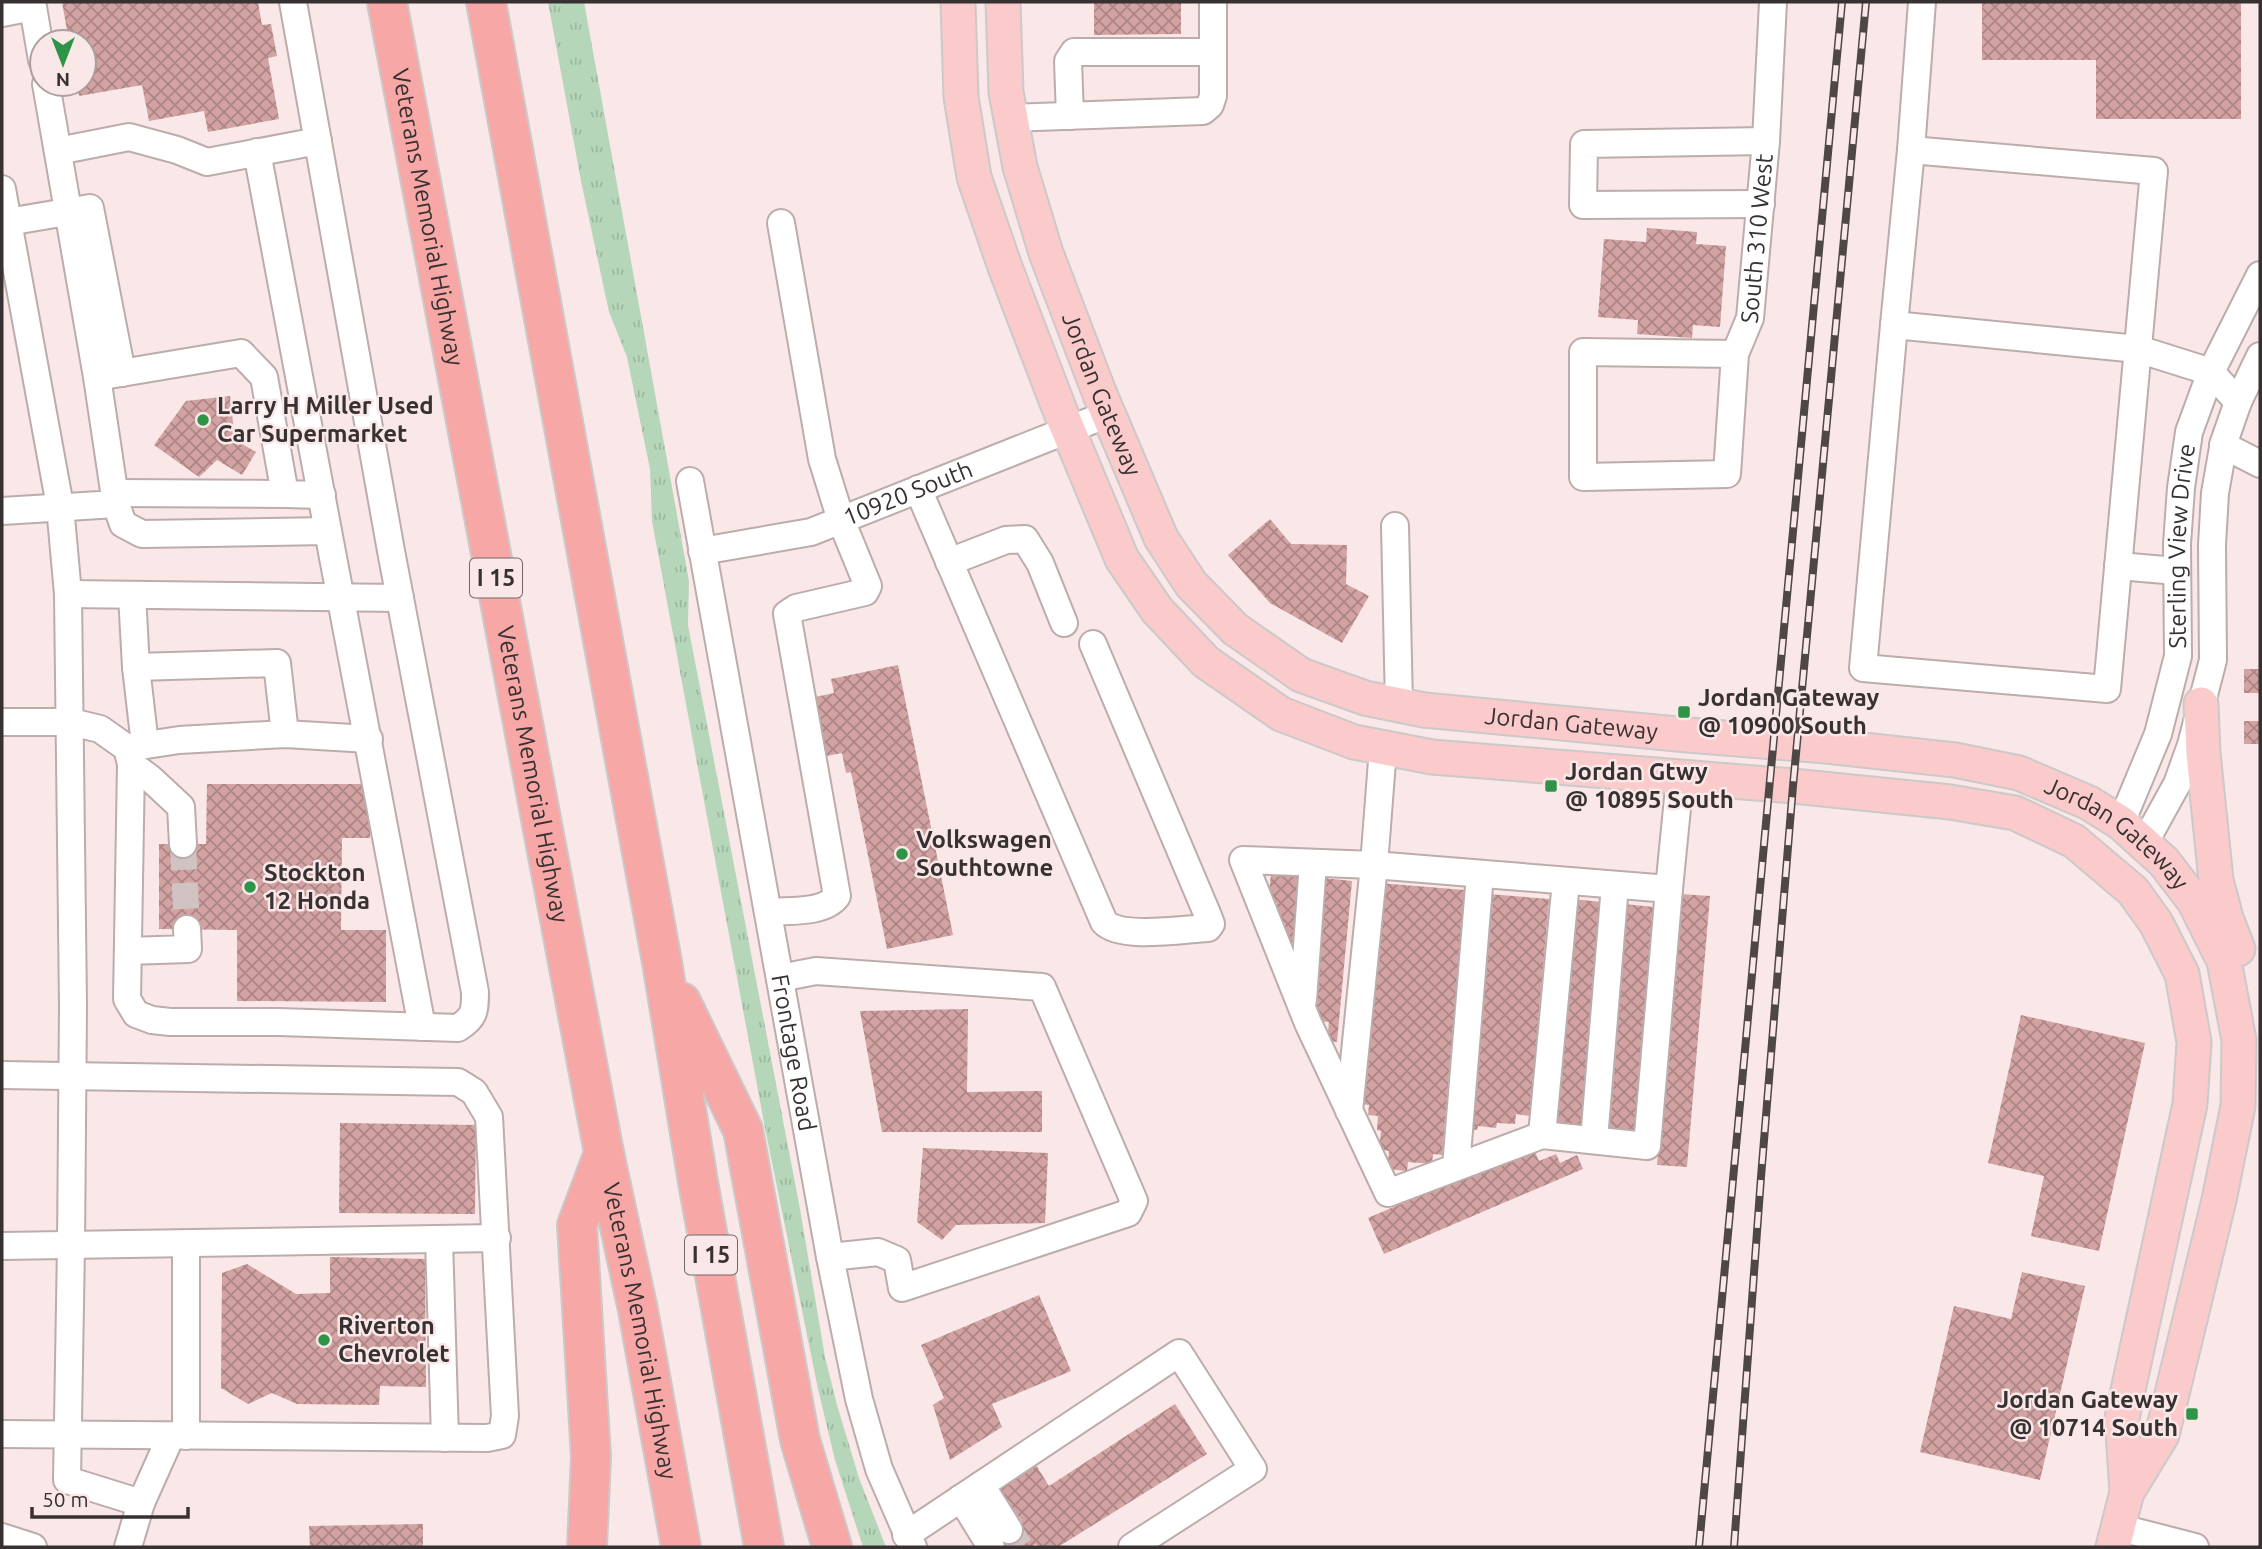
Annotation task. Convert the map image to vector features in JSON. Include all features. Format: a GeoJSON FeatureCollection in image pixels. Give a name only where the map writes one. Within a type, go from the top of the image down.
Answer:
{"type":"FeatureCollection","features":[{"type":"Feature","properties":{"kind":"highway","name":"Veterans Memorial Highway"},"geometry":{"type":"LineString","coordinates":[[387,2],[681,1547]]}},
{"type":"Feature","properties":{"kind":"highway","name":"I 15"},"geometry":{"type":"LineString","coordinates":[[486,2],[662,962],[764,1547]]}},
{"type":"Feature","properties":{"kind":"highway"},"geometry":{"type":"LineString","coordinates":[[662,962],[743,1130],[800,1440],[832,1547]]}},
{"type":"Feature","properties":{"kind":"highway"},"geometry":{"type":"LineString","coordinates":[[587,1547],[591,1457],[577,1225],[604,1153]]}},
{"type":"Feature","properties":{"kind":"highway"},"geometry":{"type":"LineString","coordinates":[[591,1457],[608,1547]]}},
{"type":"Feature","properties":{"kind":"main road","name":"Jordan Gateway"},"geometry":{"type":"LineString","coordinates":[[958,2],[961,97],[974,177],[1005,267],[1068,430],[1122,559],[1157,610],[1206,662],[1281,714],[1354,742],[1382,748],[1432,757],[1793,786],[1966,804],[2015,813],[2074,841],[2133,891],[2156,923],[2182,974],[2194,1042],[2190,1104],[2122,1418],[2127,1492]]}},
{"type":"Feature","properties":{"kind":"main road","name":"Jordan Gateway"},"geometry":{"type":"LineString","coordinates":[[1003,2],[1006,92],[1020,167],[1046,253],[1108,414],[1161,538],[1191,583],[1235,629],[1300,674],[1365,698],[1424,710],[1826,746],[1955,760],[2019,773],[2090,803],[2164,862],[2194,901],[2224,961],[2239,1040],[2238,1106],[2162,1434],[2127,1492],[2115,1537]]}},
{"type":"Feature","properties":{"kind":"main road"},"geometry":{"type":"LineString","coordinates":[[2202,704],[2203,753],[2216,880],[2250,979],[2259,1022],[2260,1064],[2256,1116],[2246,1142],[2225,1171]]}},
{"type":"Feature","properties":{"kind":"main road"},"geometry":{"type":"LineString","coordinates":[[1966,804],[2008,797],[2055,816],[2111,845],[2131,837],[2129,854],[2164,902],[2195,958],[2210,1011],[2216,1051],[2190,1104]]}},
{"type":"Feature","properties":{"kind":"street"},"geometry":{"type":"LineString","coordinates":[[132,594],[136,667],[127,999],[136,1014],[152,1020],[458,1028],[471,1020],[475,1008],[475,992],[400,598],[293,2]]}},
{"type":"Feature","properties":{"kind":"street"},"geometry":{"type":"LineString","coordinates":[[1011,118],[1203,111],[1210,105],[1213,96],[1213,2]]}},
{"type":"Feature","properties":{"kind":"street","name":"South 310 West"},"geometry":{"type":"LineString","coordinates":[[1735,354],[1583,352],[1583,477],[1727,474],[1735,354],[1750,318],[1766,141],[1773,2]]}},
{"type":"Feature","properties":{"kind":"street"},"geometry":{"type":"LineString","coordinates":[[1911,150],[2154,171],[2107,689],[1863,668],[1911,150],[1922,2]]}},
{"type":"Feature","properties":{"kind":"street"},"geometry":{"type":"LineString","coordinates":[[2,13],[34,4],[37,28]]}},
{"type":"Feature","properties":{"kind":"street"},"geometry":{"type":"LineString","coordinates":[[1070,116],[1068,61],[1074,52],[1213,52]]}},
{"type":"Feature","properties":{"kind":"street"},"geometry":{"type":"LineString","coordinates":[[49,98],[68,212],[89,263],[109,375],[115,498],[123,524],[142,534],[328,531]]}},
{"type":"Feature","properties":{"kind":"street"},"geometry":{"type":"LineString","coordinates":[[58,150],[129,137],[177,150],[207,162],[318,141]]}},
{"type":"Feature","properties":{"kind":"street"},"geometry":{"type":"LineString","coordinates":[[1761,204],[1583,205],[1584,144],[1766,141]]}},
{"type":"Feature","properties":{"kind":"street"},"geometry":{"type":"LineString","coordinates":[[257,152],[422,1027]]}},
{"type":"Feature","properties":{"kind":"street"},"geometry":{"type":"LineString","coordinates":[[2,189],[4,222],[60,506],[68,594],[72,1076],[67,1480],[141,1503]]}},
{"type":"Feature","properties":{"kind":"street"},"geometry":{"type":"LineString","coordinates":[[4,222],[68,212]]}},
{"type":"Feature","properties":{"kind":"street"},"geometry":{"type":"LineString","coordinates":[[768,912],[820,908],[831,904],[837,896],[787,614],[796,608],[865,593],[868,586],[841,520],[822,459],[781,223]]}},
{"type":"Feature","properties":{"kind":"street","name":"Sterling View Drive"},"geometry":{"type":"LineString","coordinates":[[2131,837],[2178,656],[2177,571],[2181,488],[2189,432],[2211,372],[2260,275]]}},
{"type":"Feature","properties":{"kind":"street"},"geometry":{"type":"LineString","coordinates":[[1894,325],[2138,349],[2211,372],[2238,402]]}},
{"type":"Feature","properties":{"kind":"street"},"geometry":{"type":"LineString","coordinates":[[109,375],[241,353],[264,377],[285,494]]}},
{"type":"Feature","properties":{"kind":"street","name":"Sterling View Drive"},"geometry":{"type":"LineString","coordinates":[[2131,837],[2176,785],[2202,704],[2213,660],[2212,545],[2223,445],[2238,402],[2260,356]]}},
{"type":"Feature","properties":{"kind":"street","name":"10920 South"},"geometry":{"type":"LineString","coordinates":[[702,551],[811,532],[1108,414]]}},
{"type":"Feature","properties":{"kind":"street"},"geometry":{"type":"LineString","coordinates":[[2223,445],[2260,464]]}},
{"type":"Feature","properties":{"kind":"street","name":"Frontage Road"},"geometry":{"type":"LineString","coordinates":[[690,481],[830,1257],[859,1399],[879,1469],[909,1541]]}},
{"type":"Feature","properties":{"kind":"street"},"geometry":{"type":"LineString","coordinates":[[918,489],[1104,922],[1109,928],[1126,932],[1208,928],[1211,924],[1206,911],[1093,644]]}},
{"type":"Feature","properties":{"kind":"street"},"geometry":{"type":"LineString","coordinates":[[2,511],[115,498],[323,495]]}},
{"type":"Feature","properties":{"kind":"street"},"geometry":{"type":"LineString","coordinates":[[1395,526],[1399,705]]}},
{"type":"Feature","properties":{"kind":"street"},"geometry":{"type":"LineString","coordinates":[[949,562],[1006,540],[1025,539],[1040,563],[1064,623]]}},
{"type":"Feature","properties":{"kind":"street"},"geometry":{"type":"LineString","coordinates":[[2118,566],[2177,571]]}},
{"type":"Feature","properties":{"kind":"street"},"geometry":{"type":"LineString","coordinates":[[68,594],[400,598]]}},
{"type":"Feature","properties":{"kind":"street"},"geometry":{"type":"LineString","coordinates":[[136,667],[277,663],[285,734]]}},
{"type":"Feature","properties":{"kind":"street"},"geometry":{"type":"LineString","coordinates":[[2,722],[71,722],[100,729],[134,752],[151,779],[181,807],[183,844]]}},
{"type":"Feature","properties":{"kind":"street"},"geometry":{"type":"LineString","coordinates":[[134,752],[179,740],[285,734],[369,739]]}},
{"type":"Feature","properties":{"kind":"street"},"geometry":{"type":"LineString","coordinates":[[1349,1111],[1374,865],[1382,748]]}},
{"type":"Feature","properties":{"kind":"street"},"geometry":{"type":"LineString","coordinates":[[1669,889],[1374,865],[1243,860],[1302,1009],[1388,1193],[1542,1135],[1647,1146],[1680,778]]}},
{"type":"Feature","properties":{"kind":"street"},"geometry":{"type":"LineString","coordinates":[[1302,1009],[1313,863]]}},
{"type":"Feature","properties":{"kind":"street"},"geometry":{"type":"LineString","coordinates":[[1456,1167],[1480,874]]}},
{"type":"Feature","properties":{"kind":"street"},"geometry":{"type":"LineString","coordinates":[[1542,1135],[1566,881]]}},
{"type":"Feature","properties":{"kind":"street"},"geometry":{"type":"LineString","coordinates":[[1594,1140],[1615,885]]}},
{"type":"Feature","properties":{"kind":"street"},"geometry":{"type":"LineString","coordinates":[[128,951],[188,949],[187,929]]}},
{"type":"Feature","properties":{"kind":"street"},"geometry":{"type":"LineString","coordinates":[[780,978],[816,971],[1042,987],[1133,1201],[1128,1213],[902,1288],[897,1261],[878,1252],[830,1257]]}},
{"type":"Feature","properties":{"kind":"street"},"geometry":{"type":"LineString","coordinates":[[2,1075],[458,1082],[474,1092],[489,1117],[505,1416],[502,1434],[487,1438],[2,1434]]}},
{"type":"Feature","properties":{"kind":"street"},"geometry":{"type":"LineString","coordinates":[[2,1246],[496,1238]]}},
{"type":"Feature","properties":{"kind":"street"},"geometry":{"type":"LineString","coordinates":[[439,1240],[445,1438]]}},
{"type":"Feature","properties":{"kind":"street"},"geometry":{"type":"LineString","coordinates":[[128,1547],[141,1503],[178,1436],[186,1244]]}},
{"type":"Feature","properties":{"kind":"street"},"geometry":{"type":"LineString","coordinates":[[909,1541],[971,1492],[1179,1353],[1253,1469],[1132,1547]]}},
{"type":"Feature","properties":{"kind":"street"},"geometry":{"type":"LineString","coordinates":[[971,1492],[1000,1539]]}},
{"type":"Feature","properties":{"kind":"street"},"geometry":{"type":"LineString","coordinates":[[2,1537],[33,1547]]}},
{"type":"Feature","properties":{"kind":"street"},"geometry":{"type":"LineString","coordinates":[[2115,1537],[2195,1547]]}},
{"type":"Feature","properties":{"kind":"green space"},"geometry":{"type":"Polygon","coordinates":[[[548,2],[584,2],[689,581],[688,625],[800,1209],[825,1357],[859,1478],[886,1547],[863,1547],[835,1460],[818,1389],[765,1128],[652,521],[650,469],[627,357],[609,312],[581,181],[548,2]]]}},
{"type":"Feature","properties":{"kind":"building"},"geometry":{"type":"Polygon","coordinates":[[[62,2],[258,2],[262,25],[271,24],[277,56],[268,58],[279,119],[208,132],[204,111],[149,121],[142,85],[98,93],[98,28],[67,28],[62,2]]]}},
{"type":"Feature","properties":{"kind":"building"},"geometry":{"type":"Polygon","coordinates":[[[1094,2],[1181,2],[1181,34],[1094,35],[1094,2]]]}},
{"type":"Feature","properties":{"kind":"building"},"geometry":{"type":"Polygon","coordinates":[[[1982,2],[2241,3],[2241,119],[2096,119],[2096,60],[1982,60],[1982,2]]]}},
{"type":"Feature","properties":{"kind":"building"},"geometry":{"type":"Polygon","coordinates":[[[1647,228],[1697,232],[1696,244],[1726,246],[1720,327],[1693,325],[1692,338],[1637,334],[1638,320],[1598,317],[1604,239],[1646,242],[1647,228]]]}},
{"type":"Feature","properties":{"kind":"building","name":"Larry H Miller Used Car Supermarket"},"geometry":{"type":"Polygon","coordinates":[[[230,396],[235,440],[256,452],[242,475],[217,460],[199,477],[154,445],[186,401],[230,396]]]}},
{"type":"Feature","properties":{"kind":"building"},"geometry":{"type":"Polygon","coordinates":[[[1270,519],[1291,544],[1347,545],[1346,584],[1369,596],[1342,643],[1270,603],[1228,555],[1270,519]]]}},
{"type":"Feature","properties":{"kind":"building","name":"Volkswagen Southtowne"},"geometry":{"type":"Polygon","coordinates":[[[898,665],[953,935],[887,949],[851,772],[846,773],[842,753],[827,756],[815,697],[834,693],[831,679],[898,665]]]}},
{"type":"Feature","properties":{"kind":"building"},"geometry":{"type":"Polygon","coordinates":[[[2244,669],[2260,669],[2260,693],[2244,693],[2244,669]]]}},
{"type":"Feature","properties":{"kind":"building"},"geometry":{"type":"Polygon","coordinates":[[[2244,721],[2260,721],[2260,744],[2244,744],[2244,721]]]}},
{"type":"Feature","properties":{"kind":"building","name":"Stockton 12 Honda"},"geometry":{"type":"Polygon","coordinates":[[[207,784],[370,784],[370,838],[342,838],[341,930],[386,930],[386,1002],[237,1001],[237,930],[159,929],[159,844],[206,844],[207,784]]]}},
{"type":"Feature","properties":{"kind":"building"},"geometry":{"type":"Polygon","coordinates":[[[1271,873],[1300,875],[1294,942],[1283,942],[1285,923],[1276,922],[1277,903],[1268,902],[1271,873]]]}},
{"type":"Feature","properties":{"kind":"building"},"geometry":{"type":"Polygon","coordinates":[[[1323,878],[1352,881],[1337,1042],[1327,1041],[1329,1022],[1319,1021],[1320,1012],[1310,1011],[1323,878]]]}},
{"type":"Feature","properties":{"kind":"building"},"geometry":{"type":"Polygon","coordinates":[[[1379,883],[1465,890],[1442,1155],[1433,1154],[1432,1164],[1408,1162],[1407,1171],[1387,1169],[1389,1151],[1379,1149],[1381,1131],[1377,1130],[1378,1116],[1368,1115],[1369,1105],[1360,1104],[1379,883]]]}},
{"type":"Feature","properties":{"kind":"building"},"geometry":{"type":"Polygon","coordinates":[[[1488,894],[1549,899],[1530,1116],[1516,1114],[1515,1124],[1497,1123],[1496,1128],[1478,1126],[1477,1130],[1467,1129],[1488,894]]]}},
{"type":"Feature","properties":{"kind":"building"},"geometry":{"type":"Polygon","coordinates":[[[1680,894],[1710,896],[1687,1167],[1657,1165],[1680,894]]]}},
{"type":"Feature","properties":{"kind":"building"},"geometry":{"type":"Polygon","coordinates":[[[1572,899],[1602,902],[1582,1129],[1552,1126],[1572,899]]]}},
{"type":"Feature","properties":{"kind":"building"},"geometry":{"type":"Polygon","coordinates":[[[1624,904],[1654,907],[1634,1134],[1604,1132],[1624,904]]]}},
{"type":"Feature","properties":{"kind":"building"},"geometry":{"type":"Polygon","coordinates":[[[968,1009],[967,1092],[1042,1091],[1042,1132],[882,1132],[860,1011],[968,1009]]]}},
{"type":"Feature","properties":{"kind":"building"},"geometry":{"type":"Polygon","coordinates":[[[2021,1015],[2145,1043],[2099,1251],[2031,1236],[2044,1176],[1988,1163],[2021,1015]]]}},
{"type":"Feature","properties":{"kind":"building"},"geometry":{"type":"Polygon","coordinates":[[[340,1123],[476,1125],[475,1214],[339,1213],[340,1123]]]}},
{"type":"Feature","properties":{"kind":"building"},"geometry":{"type":"Polygon","coordinates":[[[1533,1147],[1539,1161],[1556,1154],[1560,1163],[1577,1155],[1583,1169],[1384,1254],[1368,1218],[1533,1147]]]}},
{"type":"Feature","properties":{"kind":"building"},"geometry":{"type":"Polygon","coordinates":[[[923,1148],[1048,1153],[1045,1223],[956,1225],[942,1240],[917,1222],[923,1148]]]}},
{"type":"Feature","properties":{"kind":"building","name":"Riverton Chevrolet"},"geometry":{"type":"Polygon","coordinates":[[[330,1257],[425,1259],[426,1387],[380,1386],[379,1405],[297,1404],[272,1393],[248,1404],[221,1388],[222,1273],[247,1264],[296,1294],[330,1293],[330,1257]]]}},
{"type":"Feature","properties":{"kind":"building"},"geometry":{"type":"Polygon","coordinates":[[[2022,1272],[2085,1286],[2040,1480],[1920,1452],[1954,1306],[2011,1319],[2022,1272]]]}},
{"type":"Feature","properties":{"kind":"building"},"geometry":{"type":"Polygon","coordinates":[[[1039,1295],[1071,1371],[992,1404],[1002,1427],[950,1460],[933,1405],[944,1398],[921,1345],[1039,1295]]]}},
{"type":"Feature","properties":{"kind":"building"},"geometry":{"type":"Polygon","coordinates":[[[1175,1404],[1207,1454],[1058,1547],[1038,1547],[1036,1544],[1031,1547],[1004,1547],[997,1537],[1022,1522],[999,1487],[1036,1465],[1049,1486],[1175,1404]]]}},
{"type":"Feature","properties":{"kind":"building"},"geometry":{"type":"Polygon","coordinates":[[[423,1524],[423,1547],[310,1547],[309,1526],[423,1524]]]}},
{"type":"Feature","properties":{"kind":"tunnel"},"geometry":{"type":"LineString","coordinates":[[183,844],[187,929]]}},
{"type":"Feature","properties":{"kind":"tunnel"},"geometry":{"type":"LineString","coordinates":[[1009,1530],[1020,1547]]}},
{"type":"Feature","properties":{"kind":"railway"},"geometry":{"type":"LineString","coordinates":[[1699,1547],[1842,2]]}},
{"type":"Feature","properties":{"kind":"railway"},"geometry":{"type":"LineString","coordinates":[[1734,1547],[1793,786],[1866,2]]}},
{"type":"Feature","properties":{"kind":"place","name":"Larry H Miller Used Car Supermarket"},"geometry":{"type":"Point","coordinates":[203,420]}},
{"type":"Feature","properties":{"kind":"place","name":"Jordan Gateway @ 10900 South"},"geometry":{"type":"Point","coordinates":[1684,712]}},
{"type":"Feature","properties":{"kind":"place","name":"Jordan Gtwy @ 10895 South"},"geometry":{"type":"Point","coordinates":[1551,786]}},
{"type":"Feature","properties":{"kind":"place","name":"Volkswagen Southtowne"},"geometry":{"type":"Point","coordinates":[902,854]}},
{"type":"Feature","properties":{"kind":"place","name":"Stockton 12 Honda"},"geometry":{"type":"Point","coordinates":[250,887]}},
{"type":"Feature","properties":{"kind":"place","name":"Riverton Chevrolet"},"geometry":{"type":"Point","coordinates":[324,1340]}},
{"type":"Feature","properties":{"kind":"place","name":"Jordan Gateway @ 10714 South"},"geometry":{"type":"Point","coordinates":[2192,1414]}}]}
